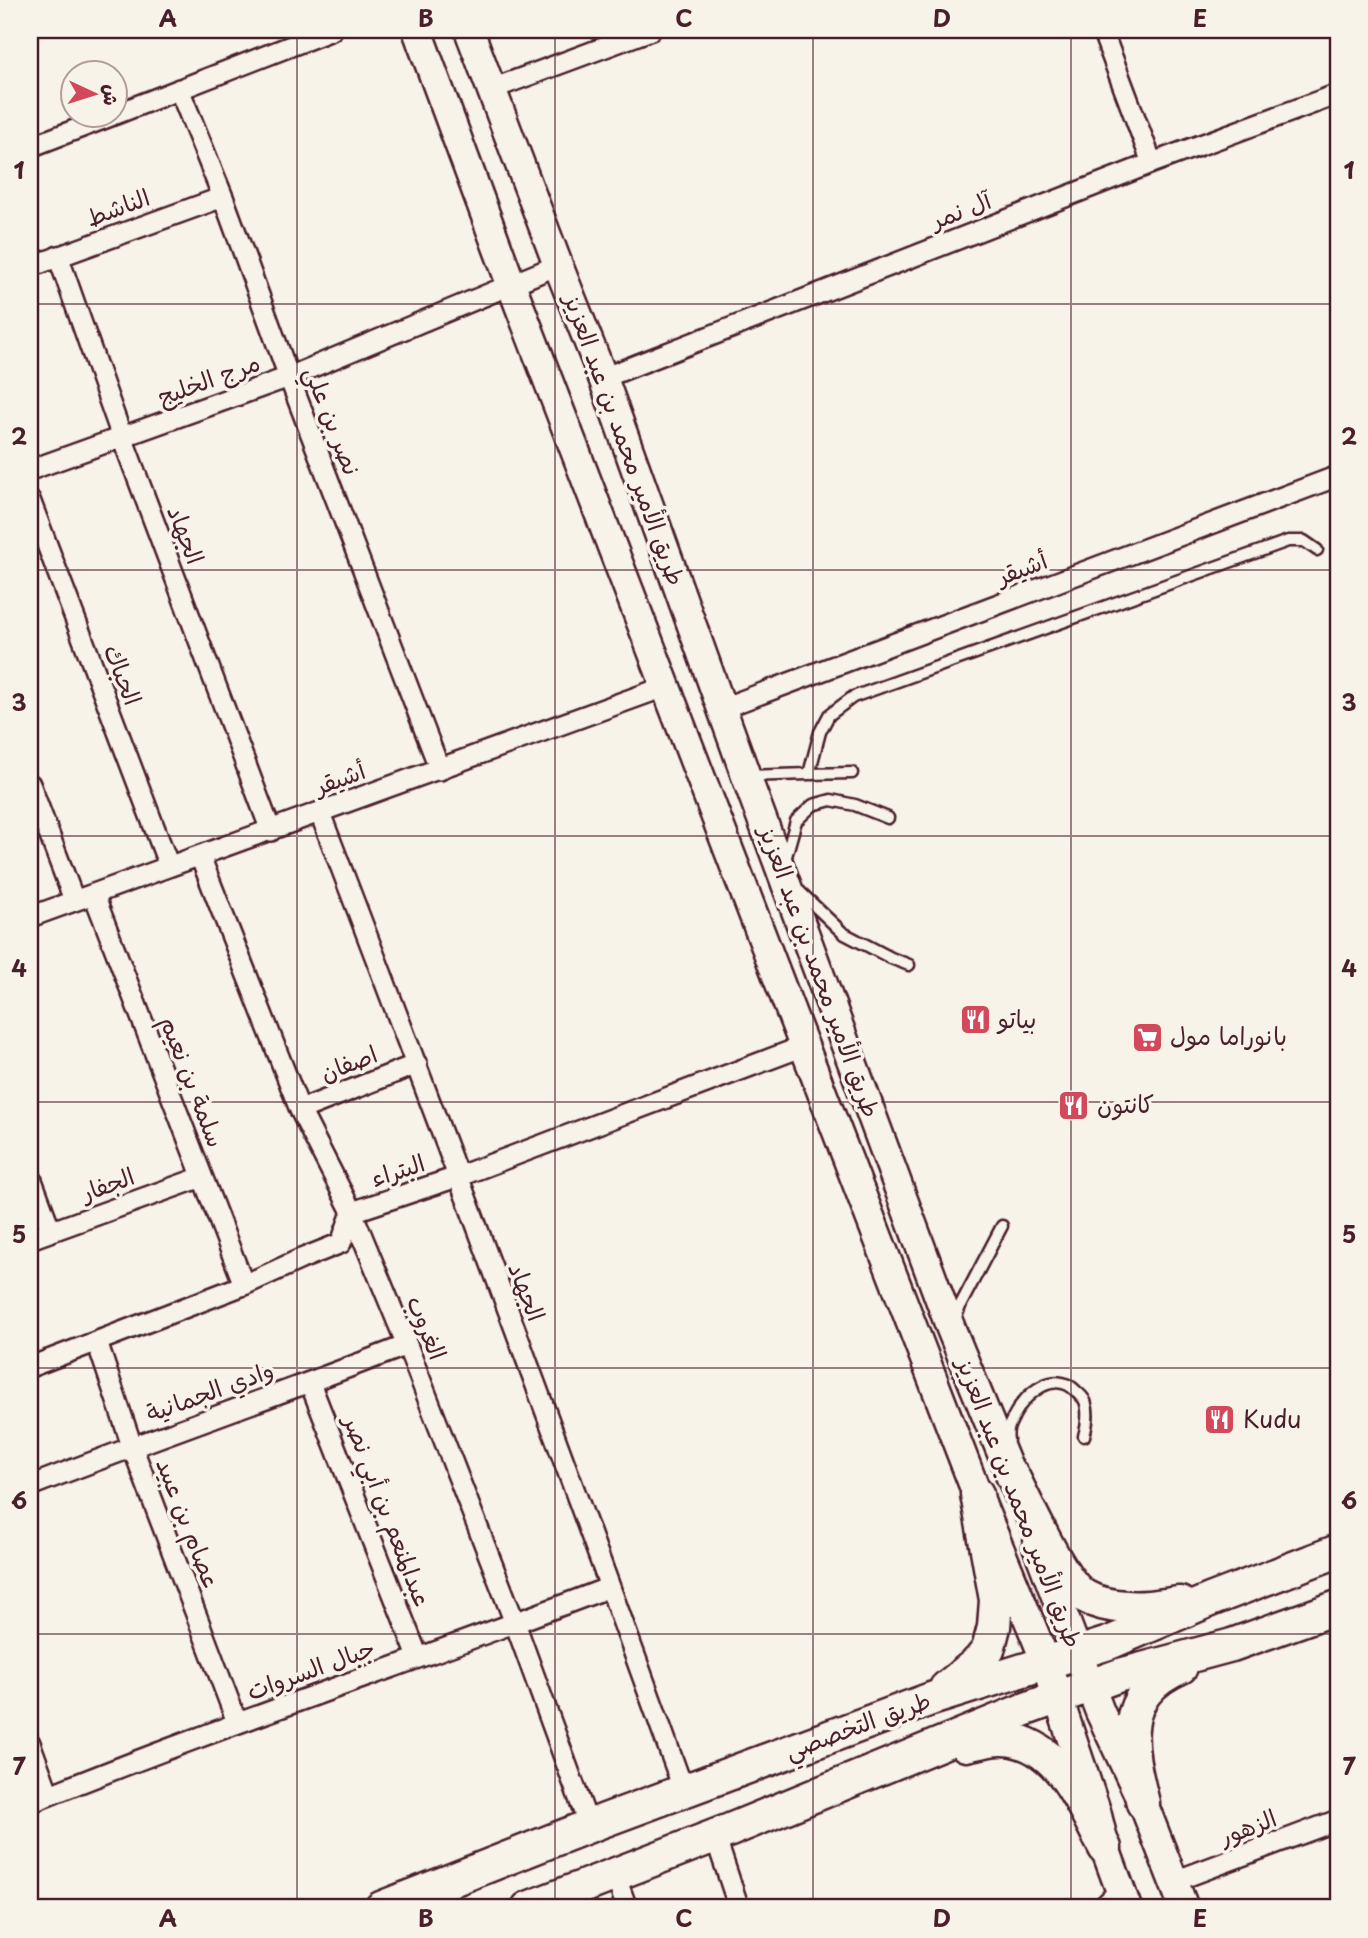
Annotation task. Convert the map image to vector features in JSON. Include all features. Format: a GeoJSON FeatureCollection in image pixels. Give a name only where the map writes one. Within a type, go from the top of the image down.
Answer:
{"type":"FeatureCollection","features":[{"type":"Feature","properties":{"kind":"main road","name":"طريق الأمير محمد بن عبد العزيز"},"geometry":{"type":"LineString","coordinates":[[417,30],[511,284],[977,1494],[1046,1662],[1096,1811],[1116,1902]]}},
{"type":"Feature","properties":{"kind":"main road","name":"طريق الأمير محمد بن عبد العزيز"},"geometry":{"type":"LineString","coordinates":[[469,30],[603,377],[746,776],[951,1329],[1012,1475],[1100,1712],[1143,1803],[1184,1908]]}},
{"type":"Feature","properties":{"kind":"main road"},"geometry":{"type":"LineString","coordinates":[[773,964],[810,949]]}},
{"type":"Feature","properties":{"kind":"main road"},"geometry":{"type":"LineString","coordinates":[[1012,1475],[1052,1553],[1083,1595],[1103,1603],[1136,1608],[1210,1600]]}},
{"type":"Feature","properties":{"kind":"main road"},"geometry":{"type":"LineString","coordinates":[[931,1699],[979,1661],[991,1641],[996,1600],[977,1494]]}},
{"type":"Feature","properties":{"kind":"main road","name":"طريق التخصصي"},"geometry":{"type":"LineString","coordinates":[[381,1908],[589,1826],[931,1699],[1093,1648],[1147,1628],[1210,1600],[1338,1552]]}},
{"type":"Feature","properties":{"kind":"main road","name":"طريق التخصصي"},"geometry":{"type":"LineString","coordinates":[[528,1908],[715,1836],[1023,1710],[1091,1685],[1232,1645],[1338,1607]]}},
{"type":"Feature","properties":{"kind":"main road"},"geometry":{"type":"LineString","coordinates":[[1147,1628],[1099,1662],[1096,1670],[1102,1675],[1150,1667]]}},
{"type":"Feature","properties":{"kind":"main road"},"geometry":{"type":"LineString","coordinates":[[1143,1803],[1132,1758],[1131,1742],[1135,1712],[1142,1699],[1157,1679],[1232,1645]]}},
{"type":"Feature","properties":{"kind":"main road"},"geometry":{"type":"LineString","coordinates":[[913,1755],[1002,1738],[1040,1750],[1056,1763],[1067,1778],[1105,1848]]}},
{"type":"Feature","properties":{"kind":"main road"},"geometry":{"type":"LineString","coordinates":[[1096,1811],[1085,1759],[1087,1749],[1099,1748],[1124,1789],[1143,1803]]}},
{"type":"Feature","properties":{"kind":"street"},"geometry":{"type":"LineString","coordinates":[[130,108],[332,30]]}},
{"type":"Feature","properties":{"kind":"street"},"geometry":{"type":"LineString","coordinates":[[492,89],[651,30]]}},
{"type":"Feature","properties":{"kind":"street"},"geometry":{"type":"LineString","coordinates":[[1102,30],[1152,163]]}},
{"type":"Feature","properties":{"kind":"street","name":"نصر بن علي"},"geometry":{"type":"LineString","coordinates":[[178,89],[223,197],[289,377],[440,769]]}},
{"type":"Feature","properties":{"kind":"street","name":"آل نمر"},"geometry":{"type":"LineString","coordinates":[[603,377],[1152,163],[1338,94]]}},
{"type":"Feature","properties":{"kind":"street"},"geometry":{"type":"LineString","coordinates":[[30,147],[74,130]]}},
{"type":"Feature","properties":{"kind":"street","name":"الناشط"},"geometry":{"type":"LineString","coordinates":[[30,267],[223,197]]}},
{"type":"Feature","properties":{"kind":"street","name":"الجهاد"},"geometry":{"type":"LineString","coordinates":[[58,256],[122,437],[271,831]]}},
{"type":"Feature","properties":{"kind":"street","name":"مرج الخليج"},"geometry":{"type":"LineString","coordinates":[[30,470],[289,377],[558,265]]}},
{"type":"Feature","properties":{"kind":"street","name":"أشيقر"},"geometry":{"type":"LineString","coordinates":[[723,708],[1338,476]]}},
{"type":"Feature","properties":{"kind":"street","name":"الحباك"},"geometry":{"type":"LineString","coordinates":[[30,500],[169,866]]}},
{"type":"Feature","properties":{"kind":"street","name":"أشيقر"},"geometry":{"type":"LineString","coordinates":[[30,917],[667,686]]}},
{"type":"Feature","properties":{"kind":"street"},"geometry":{"type":"LineString","coordinates":[[30,784],[74,900]]}},
{"type":"Feature","properties":{"kind":"street","name":"الجهاد"},"geometry":{"type":"LineString","coordinates":[[320,813],[417,1064],[684,1791]]}},
{"type":"Feature","properties":{"kind":"street","name":"الغروب"},"geometry":{"type":"LineString","coordinates":[[200,856],[300,1110],[352,1212],[407,1345],[515,1623],[589,1826]]}},
{"type":"Feature","properties":{"kind":"street","name":"سلمة بن نعيم"},"geometry":{"type":"LineString","coordinates":[[94,895],[244,1285]]}},
{"type":"Feature","properties":{"kind":"street","name":"البتراء"},"geometry":{"type":"LineString","coordinates":[[30,1367],[244,1285],[341,1243],[352,1212],[457,1177],[804,1045]]}},
{"type":"Feature","properties":{"kind":"street","name":"اصفان"},"geometry":{"type":"LineString","coordinates":[[300,1110],[417,1064]]}},
{"type":"Feature","properties":{"kind":"street"},"geometry":{"type":"LineString","coordinates":[[30,1175],[51,1231]]}},
{"type":"Feature","properties":{"kind":"street","name":"الجفار"},"geometry":{"type":"LineString","coordinates":[[30,1239],[202,1177]]}},
{"type":"Feature","properties":{"kind":"street","name":"عصام بن عبيد"},"geometry":{"type":"LineString","coordinates":[[97,1342],[132,1446],[237,1722]]}},
{"type":"Feature","properties":{"kind":"street","name":"وادي الجمانية"},"geometry":{"type":"LineString","coordinates":[[30,1486],[407,1345]]}},
{"type":"Feature","properties":{"kind":"street","name":"عبدالمنعم بن أبي نصر"},"geometry":{"type":"LineString","coordinates":[[310,1383],[418,1657]]}},
{"type":"Feature","properties":{"kind":"street","name":"جبال السروات"},"geometry":{"type":"LineString","coordinates":[[30,1802],[237,1722],[610,1587]]}},
{"type":"Feature","properties":{"kind":"street"},"geometry":{"type":"LineString","coordinates":[[30,1742],[49,1795]]}},
{"type":"Feature","properties":{"kind":"street","name":"الزهور"},"geometry":{"type":"LineString","coordinates":[[1175,1881],[1338,1820]]}},
{"type":"Feature","properties":{"kind":"street"},"geometry":{"type":"LineString","coordinates":[[715,1836],[738,1908]]}},
{"type":"Feature","properties":{"kind":"street"},"geometry":{"type":"LineString","coordinates":[[615,1875],[627,1908]]}},
{"type":"Feature","properties":{"kind":"lane"},"geometry":{"type":"LineString","coordinates":[[809,774],[820,732],[829,715],[853,697],[1288,541],[1304,541],[1317,550]]}},
{"type":"Feature","properties":{"kind":"lane"},"geometry":{"type":"LineString","coordinates":[[746,776],[852,773]]}},
{"type":"Feature","properties":{"kind":"lane"},"geometry":{"type":"LineString","coordinates":[[888,818],[831,800],[813,805],[796,821],[782,873],[843,933],[909,965]]}},
{"type":"Feature","properties":{"kind":"lane"},"geometry":{"type":"LineString","coordinates":[[951,1329],[961,1304],[1002,1226]]}},
{"type":"Feature","properties":{"kind":"lane"},"geometry":{"type":"LineString","coordinates":[[1012,1475],[1006,1430],[1018,1407],[1035,1389],[1060,1383],[1072,1387],[1086,1401],[1088,1421],[1084,1436]]}},
{"type":"Feature","properties":{"kind":"place","name":"بياتو"},"geometry":{"type":"Point","coordinates":[975,1020]}},
{"type":"Feature","properties":{"kind":"place","name":"بانوراما مول"},"geometry":{"type":"Point","coordinates":[1147,1037]}},
{"type":"Feature","properties":{"kind":"place","name":"كانتون"},"geometry":{"type":"Point","coordinates":[1074,1105]}},
{"type":"Feature","properties":{"kind":"place","name":"Kudu"},"geometry":{"type":"Point","coordinates":[1220,1420]}}]}
